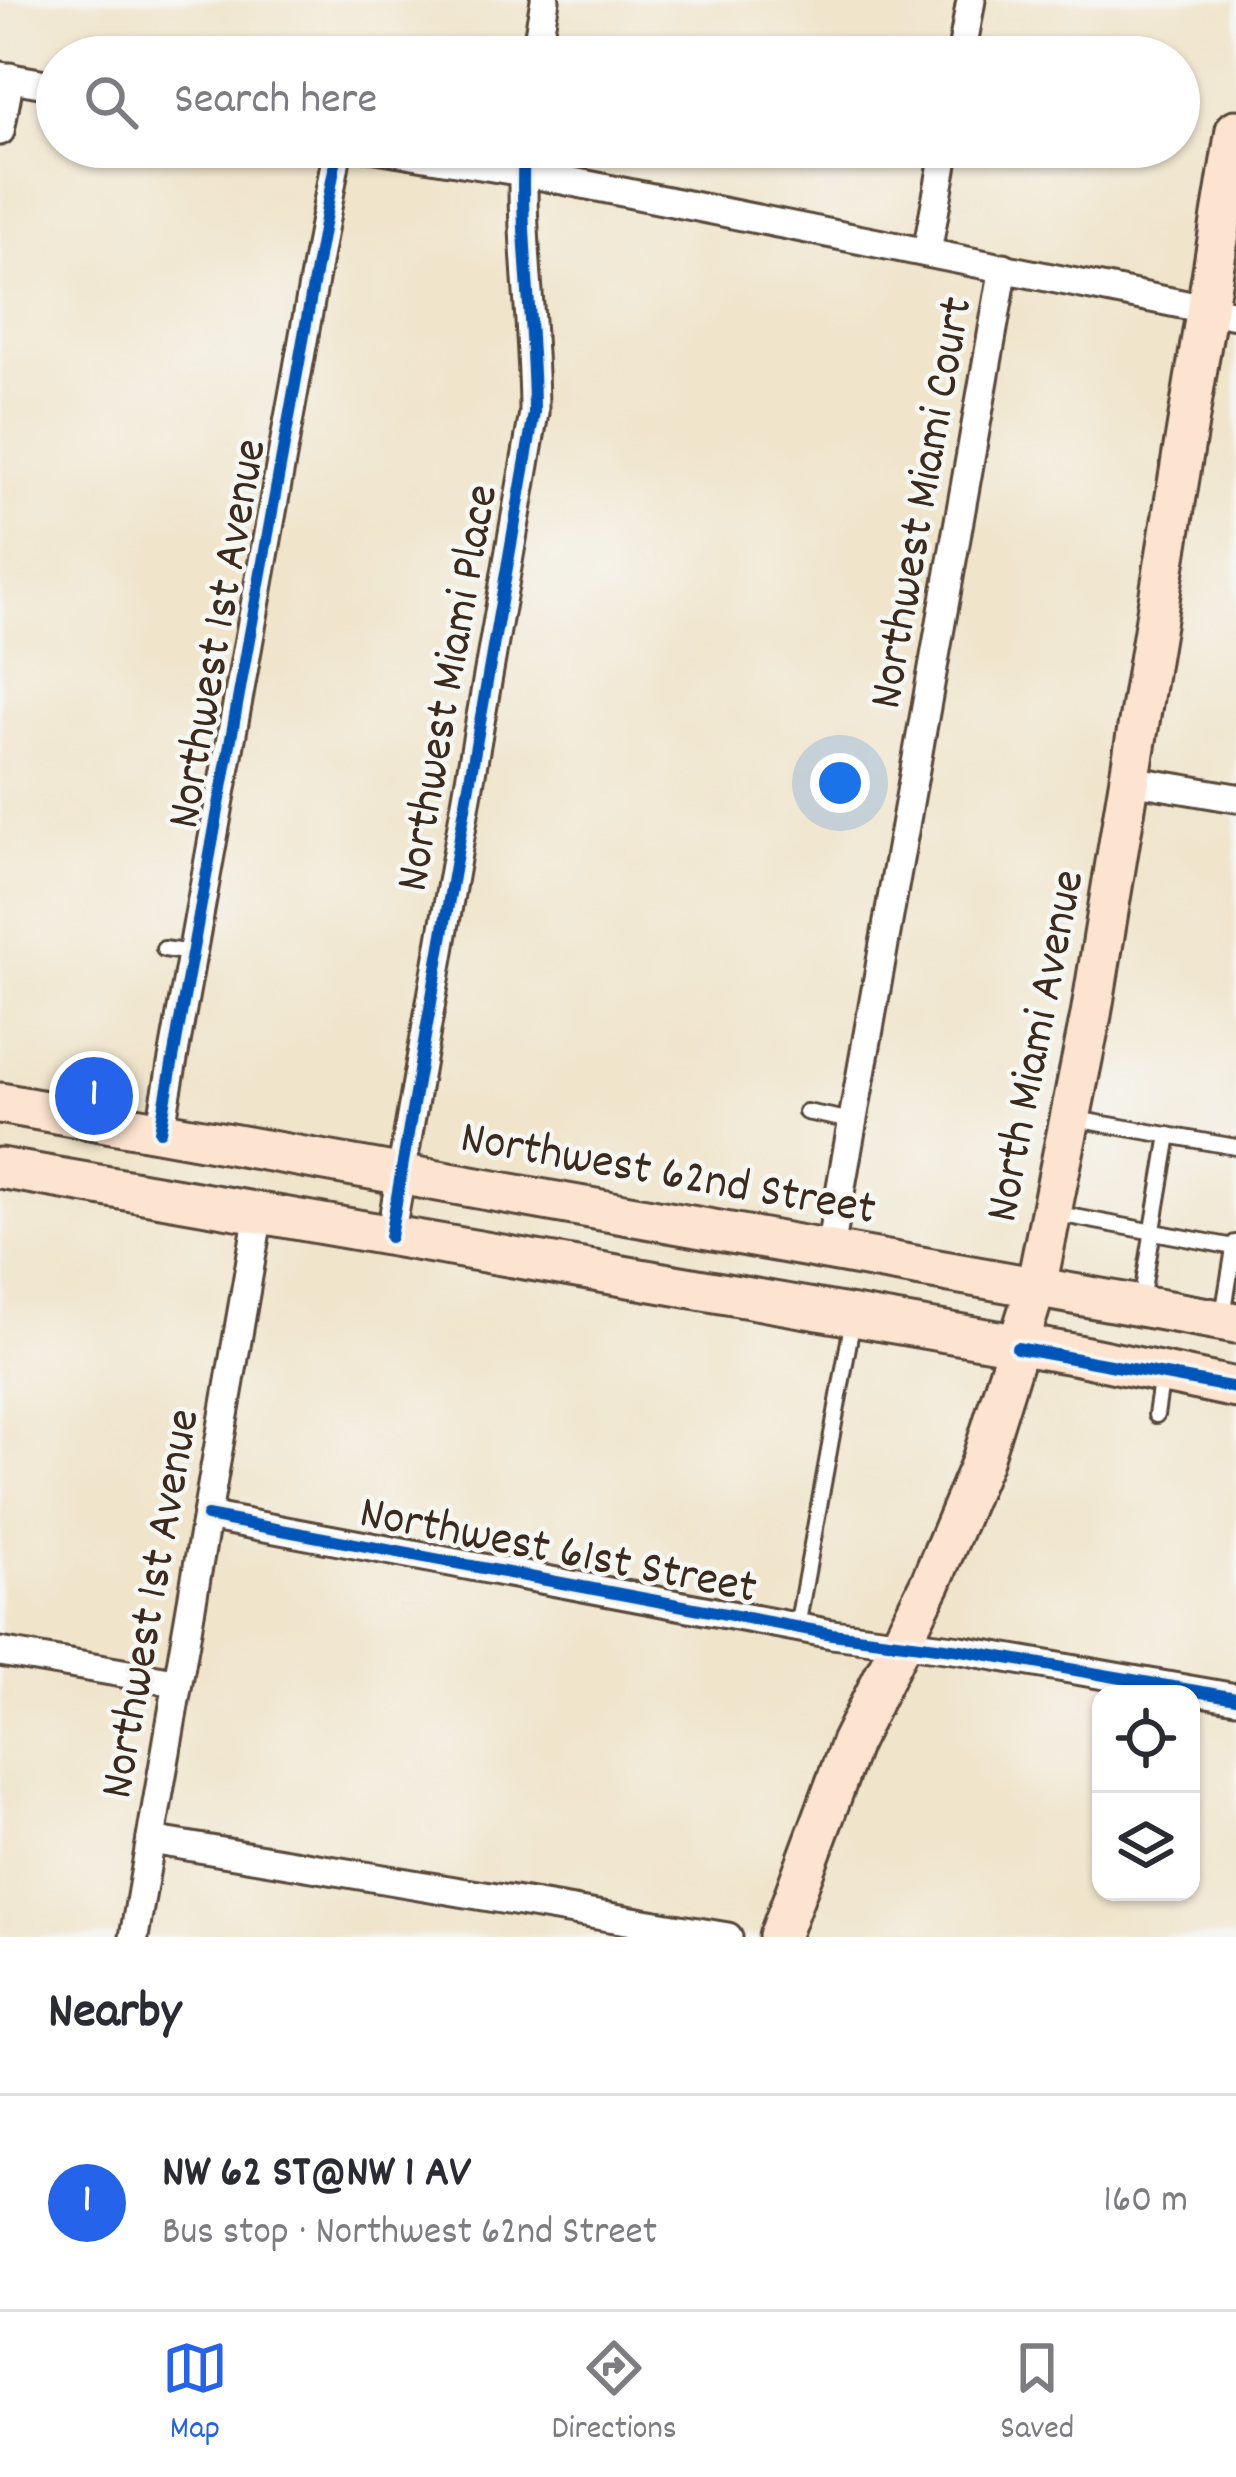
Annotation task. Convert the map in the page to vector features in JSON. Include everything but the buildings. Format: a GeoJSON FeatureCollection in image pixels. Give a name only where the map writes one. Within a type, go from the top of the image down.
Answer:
{"type":"FeatureCollection","features":[{"type":"Feature","properties":{"kind":"main road","name":"North Miami Avenue"},"geometry":{"type":"LineString","coordinates":[[779,1937],[850,1743],[932,1582],[981,1463],[1036,1287],[1220,312],[1236,130]]}},
{"type":"Feature","properties":{"kind":"main road","name":"Northwest 62nd Street"},"geometry":{"type":"LineString","coordinates":[[0,1103],[1229,1321]]}},
{"type":"Feature","properties":{"kind":"main road"},"geometry":{"type":"LineString","coordinates":[[0,1168],[1236,1388]]}},
{"type":"Feature","properties":{"kind":"street"},"geometry":{"type":"LineString","coordinates":[[539,36],[545,0]]}},
{"type":"Feature","properties":{"kind":"street"},"geometry":{"type":"LineString","coordinates":[[965,36],[971,0]]}},
{"type":"Feature","properties":{"kind":"street"},"geometry":{"type":"LineString","coordinates":[[0,131],[5,76],[36,82]]}},
{"type":"Feature","properties":{"kind":"street","name":"Northwest 1st Avenue"},"geometry":{"type":"LineString","coordinates":[[160,1131],[178,951],[334,168]]}},
{"type":"Feature","properties":{"kind":"street","name":"Northwest Miami Place"},"geometry":{"type":"LineString","coordinates":[[390,1237],[534,413],[534,338],[521,232],[524,168]]}},
{"type":"Feature","properties":{"kind":"street"},"geometry":{"type":"LineString","coordinates":[[563,168],[927,252],[1220,312]]}},
{"type":"Feature","properties":{"kind":"street","name":"Northwest Miami Court"},"geometry":{"type":"LineString","coordinates":[[927,252],[942,168]]}},
{"type":"Feature","properties":{"kind":"street","name":"Northwest Miami Court"},"geometry":{"type":"LineString","coordinates":[[830,1249],[1004,267]]}},
{"type":"Feature","properties":{"kind":"street"},"geometry":{"type":"LineString","coordinates":[[1130,779],[1236,798]]}},
{"type":"Feature","properties":{"kind":"street","name":"Northwest 1st Avenue"},"geometry":{"type":"LineString","coordinates":[[134,1937],[259,1214]]}},
{"type":"Feature","properties":{"kind":"street","name":"Northwest 61st Street"},"geometry":{"type":"LineString","coordinates":[[207,1516],[796,1627],[1236,1698]]}},
{"type":"Feature","properties":{"kind":"street"},"geometry":{"type":"LineString","coordinates":[[0,1652],[176,1682]]}},
{"type":"Feature","properties":{"kind":"street"},"geometry":{"type":"LineString","coordinates":[[151,1840],[728,1937]]}},
{"type":"Feature","properties":{"kind":"lane"},"geometry":{"type":"LineString","coordinates":[[806,1112],[853,1120]]}},
{"type":"Feature","properties":{"kind":"lane"},"geometry":{"type":"LineString","coordinates":[[1071,1118],[1236,1147]]}},
{"type":"Feature","properties":{"kind":"lane"},"geometry":{"type":"LineString","coordinates":[[1141,1305],[1169,1135]]}},
{"type":"Feature","properties":{"kind":"lane"},"geometry":{"type":"LineString","coordinates":[[1053,1213],[1235,1245],[1229,1321]]}},
{"type":"Feature","properties":{"kind":"lane"},"geometry":{"type":"LineString","coordinates":[[796,1627],[853,1319]]}},
{"type":"Feature","properties":{"kind":"lane"},"geometry":{"type":"LineString","coordinates":[[1156,1415],[1162,1375]]}},
{"type":"Feature","properties":{"kind":"cycle path"},"geometry":{"type":"LineString","coordinates":[[160,1131],[334,168]]}},
{"type":"Feature","properties":{"kind":"cycle path"},"geometry":{"type":"LineString","coordinates":[[390,1237],[534,413],[524,168]]}},
{"type":"Feature","properties":{"kind":"cycle path"},"geometry":{"type":"LineString","coordinates":[[1017,1348],[1236,1388]]}},
{"type":"Feature","properties":{"kind":"cycle path"},"geometry":{"type":"LineString","coordinates":[[207,1516],[832,1634],[961,1650],[1236,1698]]}},
{"type":"Feature","properties":{"kind":"place","name":"NW 62 ST@NW 1 AV"},"geometry":{"type":"Point","coordinates":[94,1096]}}]}
